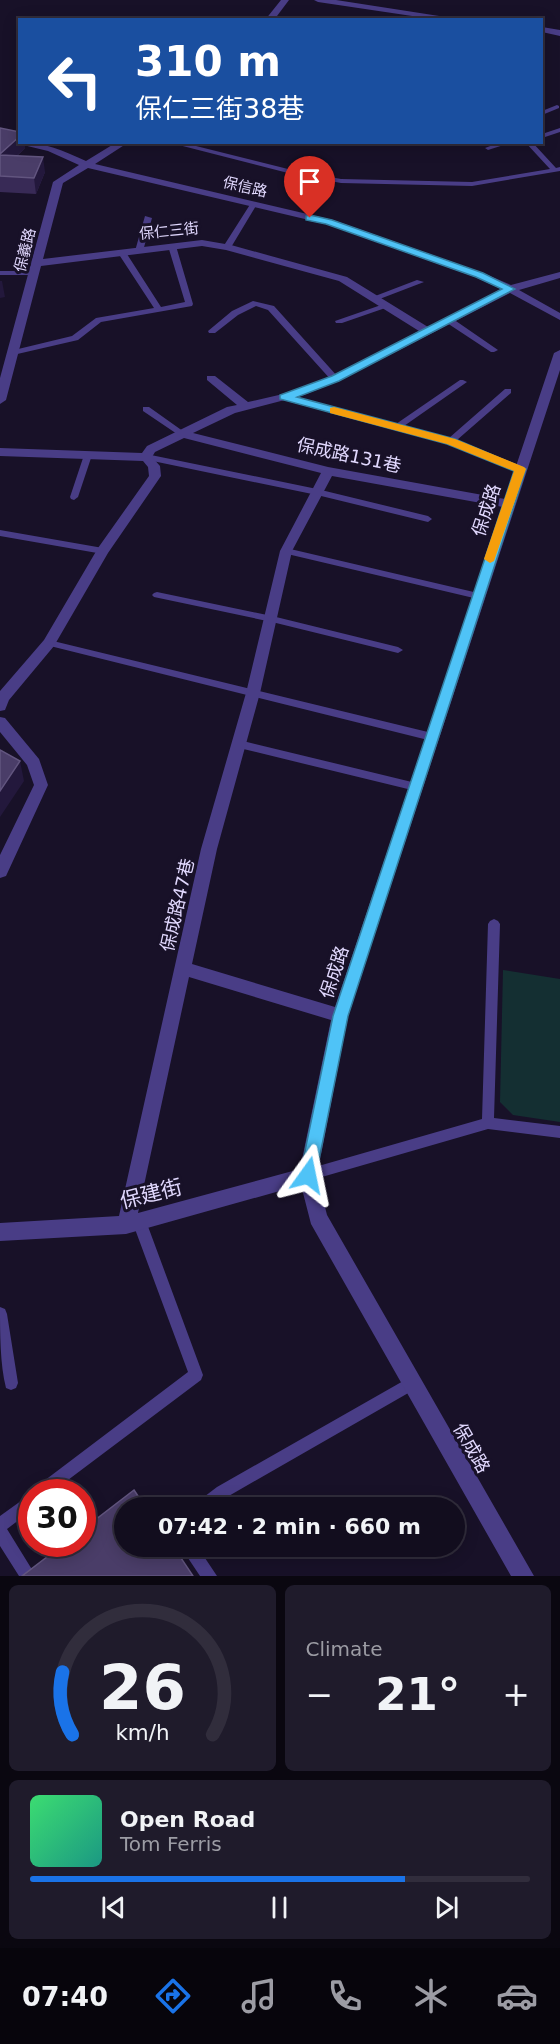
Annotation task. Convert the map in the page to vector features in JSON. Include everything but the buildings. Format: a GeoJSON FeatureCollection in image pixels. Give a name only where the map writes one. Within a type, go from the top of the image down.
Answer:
{"type":"FeatureCollection","features":[{"type":"Feature","properties":{"kind":"street"},"geometry":{"type":"LineString","coordinates":[[271,18],[285,0]]}},
{"type":"Feature","properties":{"kind":"street"},"geometry":{"type":"LineString","coordinates":[[318,0],[447,18]]}},
{"type":"Feature","properties":{"kind":"street"},"geometry":{"type":"LineString","coordinates":[[543,30],[560,33]]}},
{"type":"Feature","properties":{"kind":"street","name":"保信路"},"geometry":{"type":"LineString","coordinates":[[30,144],[51,149],[86,165],[328,222],[480,275],[560,317]]}},
{"type":"Feature","properties":{"kind":"street","name":"保義路"},"geometry":{"type":"LineString","coordinates":[[0,400],[58,182],[122,144]]}},
{"type":"Feature","properties":{"kind":"street","name":"保仁三街"},"geometry":{"type":"LineString","coordinates":[[36,268],[172,246],[202,243],[227,247],[343,279],[428,332]]}},
{"type":"Feature","properties":{"kind":"street"},"geometry":{"type":"LineString","coordinates":[[146,457],[151,449],[231,410],[300,393],[336,379],[510,289],[560,275]]}},
{"type":"Feature","properties":{"kind":"street","name":"保成路"},"geometry":{"type":"LineString","coordinates":[[523,1576],[318,1218],[308,1175],[340,1016],[560,353]]}},
{"type":"Feature","properties":{"kind":"street"},"geometry":{"type":"LineString","coordinates":[[211,378],[246,406]]}},
{"type":"Feature","properties":{"kind":"street","name":"保成路131巷"},"geometry":{"type":"LineString","coordinates":[[183,434],[328,471],[508,504]]}},
{"type":"Feature","properties":{"kind":"street"},"geometry":{"type":"LineString","coordinates":[[0,452],[146,457],[154,466],[155,476],[103,551],[49,643],[2,698],[0,706]]}},
{"type":"Feature","properties":{"kind":"street","name":"保成路47巷"},"geometry":{"type":"LineString","coordinates":[[328,471],[286,551],[254,693],[209,849],[183,968],[340,1016]]}},
{"type":"Feature","properties":{"kind":"street"},"geometry":{"type":"LineString","coordinates":[[0,722],[34,763],[41,785],[0,872]]}},
{"type":"Feature","properties":{"kind":"street"},"geometry":{"type":"LineString","coordinates":[[132,1223],[183,968]]}},
{"type":"Feature","properties":{"kind":"street","name":"保建街"},"geometry":{"type":"LineString","coordinates":[[0,1232],[132,1223],[308,1175]]}},
{"type":"Feature","properties":{"kind":"lane"},"geometry":{"type":"LineString","coordinates":[[543,113],[557,107]]}},
{"type":"Feature","properties":{"kind":"lane"},"geometry":{"type":"LineString","coordinates":[[543,136],[560,130]]}},
{"type":"Feature","properties":{"kind":"lane"},"geometry":{"type":"LineString","coordinates":[[178,144],[288,171],[341,181],[472,184],[557,170]]}},
{"type":"Feature","properties":{"kind":"lane"},"geometry":{"type":"LineString","coordinates":[[488,148],[503,144]]}},
{"type":"Feature","properties":{"kind":"lane"},"geometry":{"type":"LineString","coordinates":[[530,144],[557,170]]}},
{"type":"Feature","properties":{"kind":"lane"},"geometry":{"type":"LineString","coordinates":[[227,247],[253,204]]}},
{"type":"Feature","properties":{"kind":"lane"},"geometry":{"type":"LineString","coordinates":[[139,251],[148,218]]}},
{"type":"Feature","properties":{"kind":"lane"},"geometry":{"type":"LineString","coordinates":[[13,352],[75,338],[99,320],[189,304],[172,246]]}},
{"type":"Feature","properties":{"kind":"lane"},"geometry":{"type":"LineString","coordinates":[[122,253],[159,310]]}},
{"type":"Feature","properties":{"kind":"lane"},"geometry":{"type":"LineString","coordinates":[[0,273],[36,268]]}},
{"type":"Feature","properties":{"kind":"lane"},"geometry":{"type":"LineString","coordinates":[[374,298],[420,282]]}},
{"type":"Feature","properties":{"kind":"lane"},"geometry":{"type":"LineString","coordinates":[[212,331],[235,313],[256,303],[271,308],[336,379]]}},
{"type":"Feature","properties":{"kind":"lane"},"geometry":{"type":"LineString","coordinates":[[339,321],[387,306]]}},
{"type":"Feature","properties":{"kind":"lane"},"geometry":{"type":"LineString","coordinates":[[450,321],[494,350]]}},
{"type":"Feature","properties":{"kind":"lane"},"geometry":{"type":"LineString","coordinates":[[397,427],[463,382]]}},
{"type":"Feature","properties":{"kind":"lane"},"geometry":{"type":"LineString","coordinates":[[451,441],[508,391]]}},
{"type":"Feature","properties":{"kind":"lane"},"geometry":{"type":"LineString","coordinates":[[284,397],[451,441],[520,469]]}},
{"type":"Feature","properties":{"kind":"lane"},"geometry":{"type":"LineString","coordinates":[[146,409],[183,434]]}},
{"type":"Feature","properties":{"kind":"lane"},"geometry":{"type":"LineString","coordinates":[[74,497],[88,455]]}},
{"type":"Feature","properties":{"kind":"lane"},"geometry":{"type":"LineString","coordinates":[[146,457],[317,492],[428,519]]}},
{"type":"Feature","properties":{"kind":"lane"},"geometry":{"type":"LineString","coordinates":[[0,533],[103,551]]}},
{"type":"Feature","properties":{"kind":"lane"},"geometry":{"type":"LineString","coordinates":[[286,551],[478,596]]}},
{"type":"Feature","properties":{"kind":"lane"},"geometry":{"type":"LineString","coordinates":[[157,595],[272,619],[398,650]]}},
{"type":"Feature","properties":{"kind":"lane"},"geometry":{"type":"LineString","coordinates":[[49,643],[432,736]]}},
{"type":"Feature","properties":{"kind":"lane"},"geometry":{"type":"LineString","coordinates":[[239,744],[416,787]]}},
{"type":"Feature","properties":{"kind":"lane"},"geometry":{"type":"LineString","coordinates":[[488,1123],[494,924]]}},
{"type":"Feature","properties":{"kind":"lane"},"geometry":{"type":"LineString","coordinates":[[308,1175],[488,1123],[560,1132]]}},
{"type":"Feature","properties":{"kind":"lane"},"geometry":{"type":"LineString","coordinates":[[58,1479],[196,1375],[132,1223]]}},
{"type":"Feature","properties":{"kind":"lane"},"geometry":{"type":"LineString","coordinates":[[0,1314],[11,1383]]}},
{"type":"Feature","properties":{"kind":"lane"},"geometry":{"type":"LineString","coordinates":[[215,1497],[412,1383]]}},
{"type":"Feature","properties":{"kind":"lane"},"geometry":{"type":"LineString","coordinates":[[0,1525],[18,1511]]}},
{"type":"Feature","properties":{"kind":"lane"},"geometry":{"type":"LineString","coordinates":[[0,1532],[27,1576]]}},
{"type":"Feature","properties":{"kind":"lane"},"geometry":{"type":"LineString","coordinates":[[195,1557],[209,1576]]}},
{"type":"Feature","properties":{"kind":"green space"},"geometry":{"type":"Polygon","coordinates":[[[503,970],[560,979],[560,1122],[513,1115],[500,1102],[503,970]]]}},
{"type":"Feature","properties":{"kind":"slow traffic"},"geometry":{"type":"LineString","coordinates":[[334,410],[451,441],[520,469],[490,559]]}},
{"type":"Feature","properties":{"kind":"route"},"geometry":{"type":"LineString","coordinates":[[308,1175],[340,1016],[520,469],[451,441],[284,397],[336,379],[510,289],[480,275],[328,222],[310,218]]}}]}
